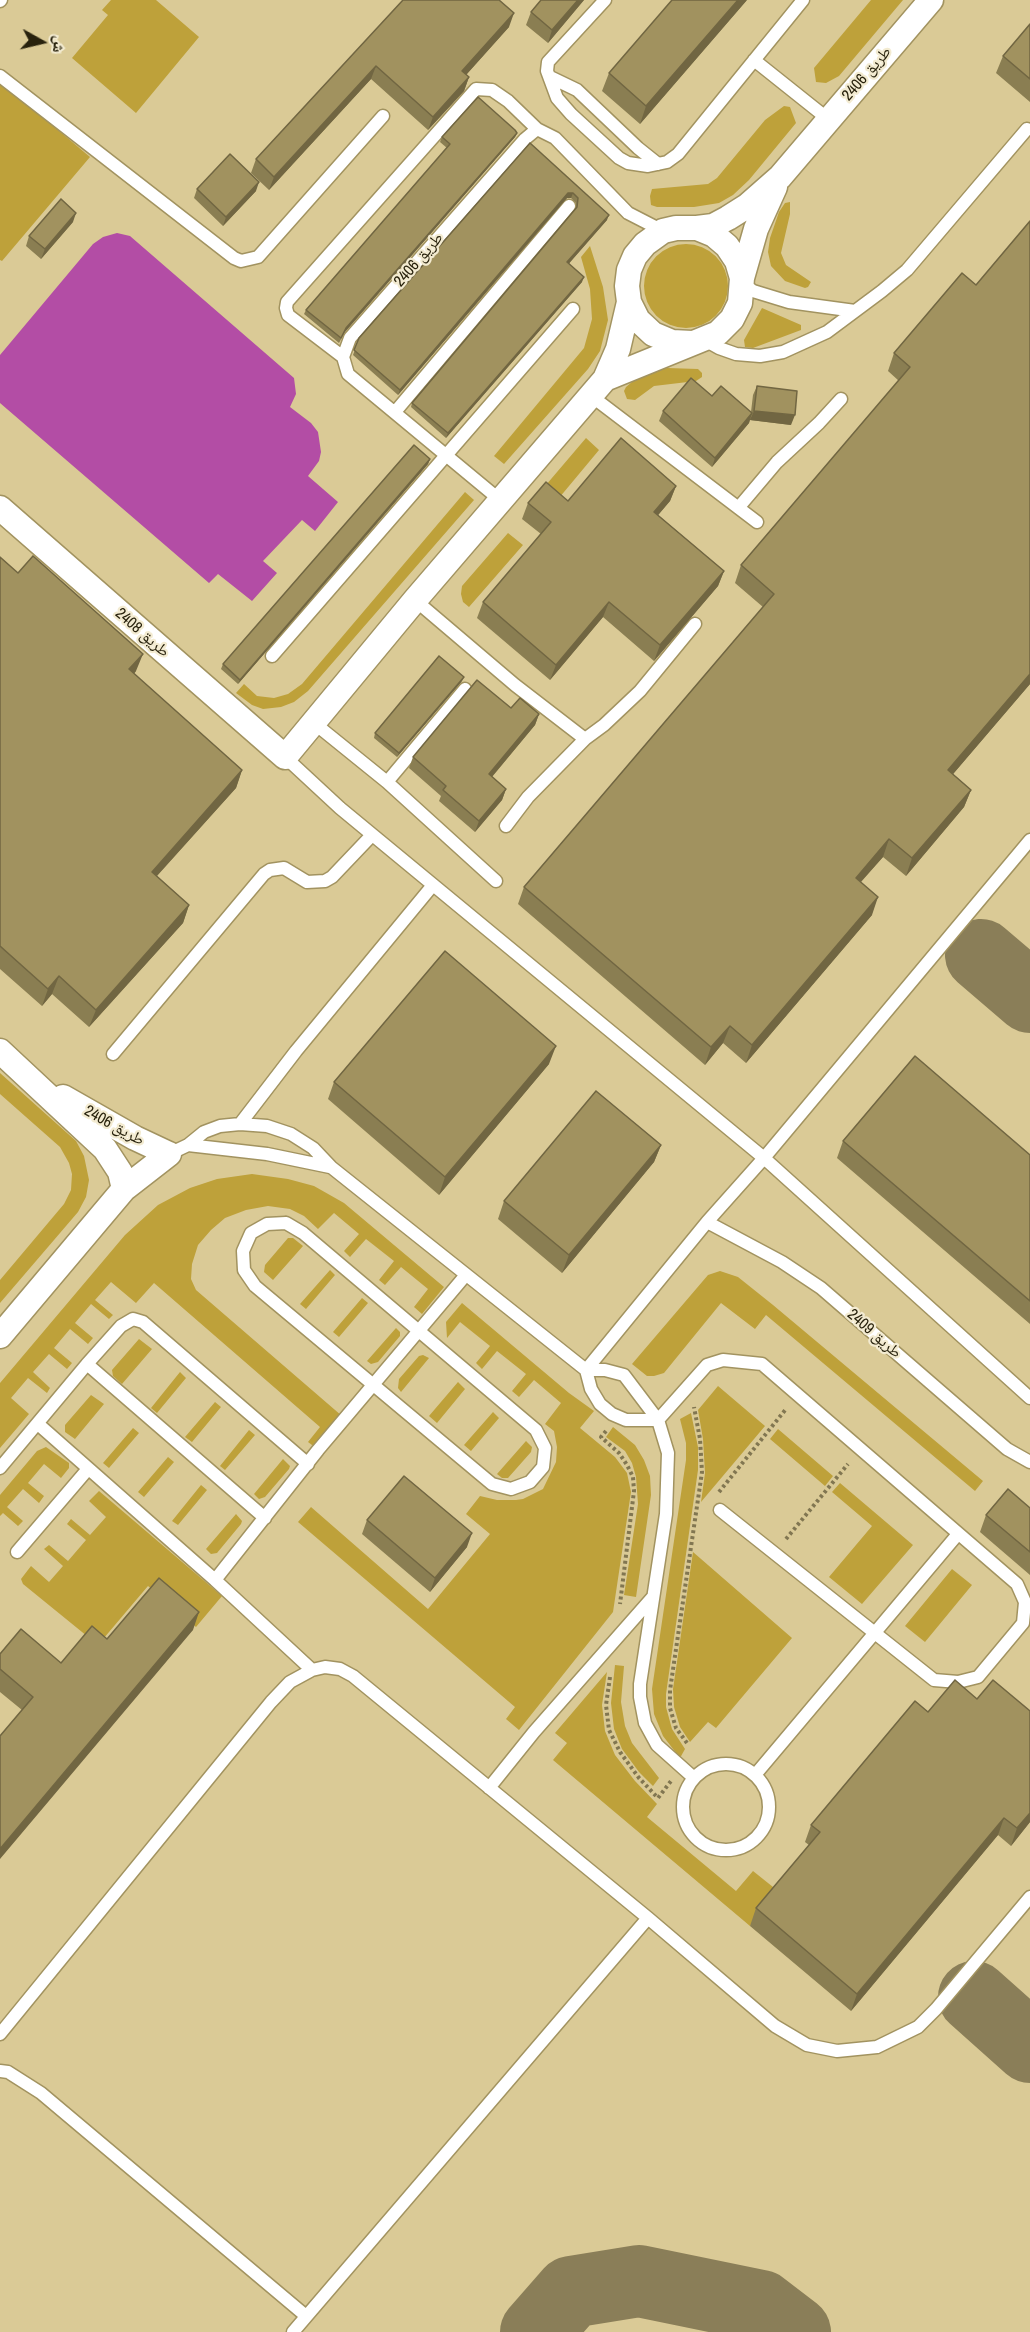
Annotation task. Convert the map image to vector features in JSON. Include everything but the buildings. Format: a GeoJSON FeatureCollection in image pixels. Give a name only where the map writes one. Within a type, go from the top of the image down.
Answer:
{"type":"FeatureCollection","features":[{"type":"Feature","properties":{"kind":"street","name":"طريق 2406"},"geometry":{"type":"LineString","coordinates":[[285,757],[500,500],[598,387],[621,338],[629,302],[627,286],[629,270],[635,256],[645,244],[663,231],[713,225],[747,206],[780,177],[931,0]]}},
{"type":"Feature","properties":{"kind":"street","name":"طريق 2406"},"geometry":{"type":"LineString","coordinates":[[598,387],[718,333],[732,319],[740,303],[742,281],[756,230],[766,202],[780,177]]}},
{"type":"Feature","properties":{"kind":"street"},"geometry":{"type":"LineString","coordinates":[[697,228],[714,234],[728,246],[738,261],[742,281]]}},
{"type":"Feature","properties":{"kind":"street"},"geometry":{"type":"LineString","coordinates":[[629,302],[638,320],[653,334],[672,342],[698,341]]}},
{"type":"Feature","properties":{"kind":"street","name":"طريق 2408"},"geometry":{"type":"LineString","coordinates":[[0,508],[285,757]]}},
{"type":"Feature","properties":{"kind":"street","name":"طريق 2406"},"geometry":{"type":"LineString","coordinates":[[7,1057],[68,1100],[147,1145],[178,1149]]}},
{"type":"Feature","properties":{"kind":"street","name":"طريق 2406"},"geometry":{"type":"LineString","coordinates":[[7,1057],[105,1149],[120,1172],[124,1189]]}},
{"type":"Feature","properties":{"kind":"street","name":"طريق 2406"},"geometry":{"type":"LineString","coordinates":[[0,1335],[124,1189],[178,1149]]}},
{"type":"Feature","properties":{"kind":"lane"},"geometry":{"type":"LineString","coordinates":[[605,0],[548,62],[547,71],[557,98],[563,107],[619,158],[638,166],[672,160],[678,154],[803,0]]}},
{"type":"Feature","properties":{"kind":"lane"},"geometry":{"type":"LineString","coordinates":[[754,60],[828,119]]}},
{"type":"Feature","properties":{"kind":"lane"},"geometry":{"type":"LineString","coordinates":[[0,76],[234,258],[241,261],[258,257],[383,116]]}},
{"type":"Feature","properties":{"kind":"lane"},"geometry":{"type":"LineString","coordinates":[[550,77],[577,90],[658,164]]}},
{"type":"Feature","properties":{"kind":"lane"},"geometry":{"type":"LineString","coordinates":[[500,500],[348,374],[342,357],[288,315],[287,302],[476,89],[492,90],[508,101],[537,129],[555,138],[628,213],[663,231]]}},
{"type":"Feature","properties":{"kind":"lane","name":"طريق 2406"},"geometry":{"type":"LineString","coordinates":[[342,357],[350,338],[525,139],[537,129]]}},
{"type":"Feature","properties":{"kind":"lane"},"geometry":{"type":"LineString","coordinates":[[698,341],[736,354],[760,356],[783,352],[827,332],[907,270],[1027,129]]}},
{"type":"Feature","properties":{"kind":"lane"},"geometry":{"type":"LineString","coordinates":[[395,412],[569,207]]}},
{"type":"Feature","properties":{"kind":"lane"},"geometry":{"type":"LineString","coordinates":[[742,281],[753,291],[789,302],[855,311]]}},
{"type":"Feature","properties":{"kind":"lane"},"geometry":{"type":"LineString","coordinates":[[272,656],[573,309]]}},
{"type":"Feature","properties":{"kind":"lane"},"geometry":{"type":"LineString","coordinates":[[598,387],[757,522]]}},
{"type":"Feature","properties":{"kind":"lane"},"geometry":{"type":"LineString","coordinates":[[739,507],[777,462],[841,399]]}},
{"type":"Feature","properties":{"kind":"lane"},"geometry":{"type":"LineString","coordinates":[[416,600],[515,685],[585,739]]}},
{"type":"Feature","properties":{"kind":"lane"},"geometry":{"type":"LineString","coordinates":[[506,826],[528,797],[585,739],[604,725],[640,691],[695,624]]}},
{"type":"Feature","properties":{"kind":"lane"},"geometry":{"type":"LineString","coordinates":[[387,782],[465,689]]}},
{"type":"Feature","properties":{"kind":"lane"},"geometry":{"type":"LineString","coordinates":[[314,723],[387,782],[496,881]]}},
{"type":"Feature","properties":{"kind":"lane"},"geometry":{"type":"LineString","coordinates":[[285,757],[372,835],[764,1158],[1030,1398]]}},
{"type":"Feature","properties":{"kind":"lane"},"geometry":{"type":"LineString","coordinates":[[113,1054],[264,874],[270,870],[284,868],[307,882],[325,881],[332,877],[372,835]]}},
{"type":"Feature","properties":{"kind":"lane"},"geometry":{"type":"LineString","coordinates":[[586,1370],[707,1222],[764,1158],[1030,840]]}},
{"type":"Feature","properties":{"kind":"lane"},"geometry":{"type":"LineString","coordinates":[[240,1124],[296,1051],[433,885]]}},
{"type":"Feature","properties":{"kind":"lane"},"geometry":{"type":"LineString","coordinates":[[178,1149],[204,1132],[220,1126],[240,1124],[267,1126],[291,1134],[313,1148],[331,1167],[465,1276],[586,1370],[591,1389],[600,1404],[612,1414],[626,1420],[658,1420],[707,1365],[723,1360],[762,1364],[1017,1584],[1024,1602],[1023,1623],[978,1677],[958,1682],[934,1680],[720,1510]]}},
{"type":"Feature","properties":{"kind":"lane"},"geometry":{"type":"LineString","coordinates":[[178,1149],[267,1154],[331,1167]]}},
{"type":"Feature","properties":{"kind":"lane","name":"طريق 2409"},"geometry":{"type":"LineString","coordinates":[[707,1222],[812,1281],[1007,1449],[1030,1462]]}},
{"type":"Feature","properties":{"kind":"lane"},"geometry":{"type":"LineString","coordinates":[[286,1223],[303,1233],[536,1430],[545,1448],[543,1467],[530,1482],[511,1489],[492,1484],[374,1385],[255,1286],[244,1270],[243,1260],[243,1251],[251,1233],[267,1224],[286,1223]]}},
{"type":"Feature","properties":{"kind":"lane"},"geometry":{"type":"LineString","coordinates":[[215,1580],[308,1464],[465,1276]]}},
{"type":"Feature","properties":{"kind":"lane"},"geometry":{"type":"LineString","coordinates":[[0,1468],[121,1326],[127,1321],[138,1319],[308,1464]]}},
{"type":"Feature","properties":{"kind":"lane"},"geometry":{"type":"LineString","coordinates":[[87,1364],[265,1518]]}},
{"type":"Feature","properties":{"kind":"lane"},"geometry":{"type":"LineString","coordinates":[[586,1370],[605,1370],[624,1375],[658,1420],[669,1453],[666,1514],[640,1684],[641,1710],[657,1745],[694,1778]]}},
{"type":"Feature","properties":{"kind":"lane"},"geometry":{"type":"LineString","coordinates":[[38,1424],[215,1580],[312,1670]]}},
{"type":"Feature","properties":{"kind":"lane"},"geometry":{"type":"LineString","coordinates":[[17,1552],[88,1469]]}},
{"type":"Feature","properties":{"kind":"lane"},"geometry":{"type":"LineString","coordinates":[[756,1775],[958,1534]]}},
{"type":"Feature","properties":{"kind":"lane"},"geometry":{"type":"LineString","coordinates":[[489,1788],[534,1732],[652,1598]]}},
{"type":"Feature","properties":{"kind":"lane"},"geometry":{"type":"LineString","coordinates":[[0,2034],[271,1702],[290,1682],[325,1666],[340,1669],[353,1676],[648,1918],[775,2026],[807,2045],[837,2051],[877,2047],[918,2027],[936,2009],[1030,1897]]}},
{"type":"Feature","properties":{"kind":"lane"},"geometry":{"type":"LineString","coordinates":[[717,1764],[731,1764],[756,1775],[769,1799],[769,1813],[758,1837],[747,1846],[734,1851],[721,1851],[708,1847],[696,1839],[683,1816],[682,1802],[694,1778],[705,1769],[717,1764]]}},
{"type":"Feature","properties":{"kind":"lane"},"geometry":{"type":"LineString","coordinates":[[293,2332],[648,1918]]}},
{"type":"Feature","properties":{"kind":"lane"},"geometry":{"type":"LineString","coordinates":[[0,2071],[8,2072],[41,2093],[306,2316]]}},
{"type":"Feature","properties":{"kind":"path"},"geometry":{"type":"LineString","coordinates":[[682,1767],[692,1751],[676,1728],[670,1708],[670,1690],[702,1472],[696,1411],[686,1389]]}},
{"type":"Feature","properties":{"kind":"path"},"geometry":{"type":"LineString","coordinates":[[720,1510],[716,1498],[722,1486],[798,1395]]}},
{"type":"Feature","properties":{"kind":"path"},"geometry":{"type":"LineString","coordinates":[[775,1552],[860,1449]]}},
{"type":"Feature","properties":{"kind":"shaded area"},"geometry":{"type":"Polygon","coordinates":[[[111,0],[156,0],[199,37],[136,113],[72,58],[108,15],[102,10],[111,0]]]}},
{"type":"Feature","properties":{"kind":"shaded area"},"geometry":{"type":"Polygon","coordinates":[[[871,0],[903,0],[839,76],[826,83],[816,82],[814,68],[871,0]]]}},
{"type":"Feature","properties":{"kind":"shaded area"},"geometry":{"type":"Polygon","coordinates":[[[0,81],[90,157],[2,261],[0,260],[0,81]]]}},
{"type":"Feature","properties":{"kind":"shaded area"},"geometry":{"type":"Polygon","coordinates":[[[784,106],[790,107],[796,123],[749,180],[733,195],[719,203],[694,207],[651,205],[652,189],[708,184],[717,178],[765,120],[784,106]]]}},
{"type":"Feature","properties":{"kind":"shaded area"},"geometry":{"type":"Polygon","coordinates":[[[790,202],[790,214],[781,253],[786,265],[811,282],[805,288],[785,281],[771,266],[768,252],[779,212],[785,203],[790,202]]]}},
{"type":"Feature","properties":{"kind":"shaded area"},"geometry":{"type":"Polygon","coordinates":[[[117,233],[130,236],[294,378],[296,394],[290,407],[311,423],[318,432],[321,452],[319,461],[308,476],[338,502],[315,531],[302,520],[263,561],[277,573],[252,601],[218,574],[209,583],[0,403],[0,355],[93,244],[103,237],[117,233]]]}},
{"type":"Feature","properties":{"kind":"shaded area"},"geometry":{"type":"Polygon","coordinates":[[[686,244],[702,247],[716,256],[725,270],[728,286],[725,302],[716,316],[702,325],[686,328],[670,325],[656,316],[647,302],[644,286],[647,270],[656,256],[670,247],[686,244]]]}},
{"type":"Feature","properties":{"kind":"shaded area"},"geometry":{"type":"Polygon","coordinates":[[[590,246],[603,287],[608,320],[600,351],[588,369],[504,464],[494,456],[584,348],[592,319],[590,289],[581,257],[590,246]]]}},
{"type":"Feature","properties":{"kind":"shaded area"},"geometry":{"type":"Polygon","coordinates":[[[762,308],[801,325],[801,330],[753,348],[745,347],[744,340],[762,308]]]}},
{"type":"Feature","properties":{"kind":"shaded area"},"geometry":{"type":"Polygon","coordinates":[[[667,368],[698,369],[702,377],[696,381],[654,386],[635,400],[627,399],[624,391],[626,387],[638,377],[667,368]]]}},
{"type":"Feature","properties":{"kind":"shaded area"},"geometry":{"type":"Polygon","coordinates":[[[586,438],[599,450],[554,504],[540,492],[586,438]]]}},
{"type":"Feature","properties":{"kind":"shaded area"},"geometry":{"type":"Polygon","coordinates":[[[465,492],[474,500],[308,691],[294,702],[281,707],[263,709],[252,705],[236,693],[244,684],[257,696],[274,698],[288,694],[302,684],[465,492]]]}},
{"type":"Feature","properties":{"kind":"shaded area"},"geometry":{"type":"Polygon","coordinates":[[[508,533],[523,545],[469,607],[463,602],[462,586],[508,533]]]}},
{"type":"Feature","properties":{"kind":"shaded area"},"geometry":{"type":"Polygon","coordinates":[[[0,1073],[76,1141],[84,1156],[89,1180],[86,1197],[78,1212],[0,1303],[0,1280],[64,1204],[71,1190],[72,1174],[60,1147],[0,1094],[0,1073]]]}},
{"type":"Feature","properties":{"kind":"shaded area"},"geometry":{"type":"Polygon","coordinates":[[[252,1174],[288,1179],[314,1186],[344,1203],[444,1287],[422,1314],[414,1307],[428,1289],[401,1267],[385,1285],[379,1280],[394,1261],[366,1239],[350,1257],[344,1251],[359,1234],[334,1213],[318,1229],[304,1216],[290,1209],[268,1206],[246,1210],[225,1218],[198,1245],[192,1264],[191,1279],[196,1290],[342,1416],[316,1448],[308,1442],[320,1427],[154,1283],[136,1303],[111,1282],[95,1300],[113,1315],[109,1319],[91,1304],[75,1323],[93,1338],[88,1344],[70,1329],[54,1348],[72,1363],[67,1369],[49,1354],[33,1372],[50,1388],[47,1393],[28,1378],[11,1398],[29,1414],[0,1448],[0,1383],[125,1235],[158,1205],[190,1188],[217,1179],[252,1174]]]}},
{"type":"Feature","properties":{"kind":"shaded area"},"geometry":{"type":"Polygon","coordinates":[[[288,1238],[293,1238],[303,1246],[273,1280],[264,1272],[265,1265],[288,1238]]]}},
{"type":"Feature","properties":{"kind":"shaded area"},"geometry":{"type":"Polygon","coordinates":[[[330,1270],[335,1275],[306,1309],[300,1304],[330,1270]]]}},
{"type":"Feature","properties":{"kind":"shaded area"},"geometry":{"type":"Polygon","coordinates":[[[720,1271],[738,1277],[983,1481],[975,1491],[766,1315],[755,1329],[721,1303],[664,1373],[647,1376],[632,1364],[708,1275],[720,1271]]]}},
{"type":"Feature","properties":{"kind":"shaded area"},"geometry":{"type":"Polygon","coordinates":[[[362,1298],[368,1303],[339,1337],[333,1332],[362,1298]]]}},
{"type":"Feature","properties":{"kind":"shaded area"},"geometry":{"type":"Polygon","coordinates":[[[462,1303],[569,1393],[594,1411],[580,1428],[615,1457],[627,1473],[631,1492],[613,1612],[519,1730],[506,1719],[515,1707],[298,1522],[311,1507],[428,1609],[490,1534],[466,1514],[480,1496],[497,1500],[516,1500],[543,1489],[556,1462],[557,1447],[554,1431],[545,1424],[561,1403],[534,1380],[519,1397],[512,1391],[526,1374],[497,1351],[482,1369],[476,1363],[490,1346],[460,1322],[447,1338],[446,1322],[462,1303]]]}},
{"type":"Feature","properties":{"kind":"shaded area"},"geometry":{"type":"Polygon","coordinates":[[[396,1328],[400,1336],[378,1362],[371,1364],[367,1361],[396,1328]]]}},
{"type":"Feature","properties":{"kind":"shaded area"},"geometry":{"type":"Polygon","coordinates":[[[139,1339],[152,1349],[122,1384],[113,1376],[112,1370],[139,1339]]]}},
{"type":"Feature","properties":{"kind":"shaded area"},"geometry":{"type":"Polygon","coordinates":[[[419,1356],[429,1358],[401,1392],[398,1388],[399,1379],[419,1356]]]}},
{"type":"Feature","properties":{"kind":"shaded area"},"geometry":{"type":"Polygon","coordinates":[[[180,1372],[186,1378],[157,1413],[151,1408],[180,1372]]]}},
{"type":"Feature","properties":{"kind":"shaded area"},"geometry":{"type":"Polygon","coordinates":[[[458,1382],[465,1389],[437,1423],[429,1416],[458,1382]]]}},
{"type":"Feature","properties":{"kind":"shaded area"},"geometry":{"type":"Polygon","coordinates":[[[718,1386],[765,1426],[701,1502],[705,1473],[698,1410],[718,1386]]]}},
{"type":"Feature","properties":{"kind":"shaded area"},"geometry":{"type":"Polygon","coordinates":[[[91,1395],[104,1404],[75,1439],[65,1432],[65,1425],[91,1395]]]}},
{"type":"Feature","properties":{"kind":"shaded area"},"geometry":{"type":"Polygon","coordinates":[[[215,1402],[221,1407],[192,1442],[185,1437],[215,1402]]]}},
{"type":"Feature","properties":{"kind":"shaded area"},"geometry":{"type":"Polygon","coordinates":[[[493,1412],[499,1418],[471,1451],[464,1445],[493,1412]]]}},
{"type":"Feature","properties":{"kind":"shaded area"},"geometry":{"type":"Polygon","coordinates":[[[691,1413],[698,1447],[698,1470],[666,1694],[666,1707],[672,1729],[685,1749],[680,1758],[663,1736],[654,1714],[652,1689],[686,1460],[686,1443],[680,1419],[691,1413]]]}},
{"type":"Feature","properties":{"kind":"shaded area"},"geometry":{"type":"Polygon","coordinates":[[[613,1427],[635,1445],[650,1476],[651,1495],[636,1597],[624,1595],[638,1504],[636,1477],[625,1451],[606,1437],[613,1427]]]}},
{"type":"Feature","properties":{"kind":"shaded area"},"geometry":{"type":"Polygon","coordinates":[[[133,1428],[139,1433],[109,1468],[103,1463],[133,1428]]]}},
{"type":"Feature","properties":{"kind":"shaded area"},"geometry":{"type":"Polygon","coordinates":[[[778,1429],[833,1476],[825,1486],[770,1439],[778,1429]]]}},
{"type":"Feature","properties":{"kind":"shaded area"},"geometry":{"type":"Polygon","coordinates":[[[249,1430],[255,1435],[225,1470],[220,1466],[249,1430]]]}},
{"type":"Feature","properties":{"kind":"shaded area"},"geometry":{"type":"Polygon","coordinates":[[[526,1441],[532,1447],[531,1452],[508,1478],[502,1478],[497,1474],[526,1441]]]}},
{"type":"Feature","properties":{"kind":"shaded area"},"geometry":{"type":"Polygon","coordinates":[[[46,1447],[69,1463],[69,1468],[61,1478],[44,1464],[28,1483],[44,1496],[39,1503],[23,1489],[7,1507],[23,1521],[18,1526],[3,1513],[0,1516],[0,1495],[37,1451],[46,1447]]]}},
{"type":"Feature","properties":{"kind":"shaded area"},"geometry":{"type":"Polygon","coordinates":[[[168,1457],[174,1462],[144,1497],[138,1492],[168,1457]]]}},
{"type":"Feature","properties":{"kind":"shaded area"},"geometry":{"type":"Polygon","coordinates":[[[283,1459],[290,1466],[289,1469],[265,1497],[259,1499],[254,1494],[283,1459]]]}},
{"type":"Feature","properties":{"kind":"shaded area"},"geometry":{"type":"Polygon","coordinates":[[[840,1483],[913,1545],[862,1604],[829,1577],[872,1526],[832,1492],[840,1483]]]}},
{"type":"Feature","properties":{"kind":"shaded area"},"geometry":{"type":"Polygon","coordinates":[[[201,1485],[207,1490],[178,1525],[172,1521],[201,1485]]]}},
{"type":"Feature","properties":{"kind":"shaded area"},"geometry":{"type":"Polygon","coordinates":[[[99,1491],[222,1596],[196,1627],[148,1586],[98,1645],[23,1584],[21,1579],[31,1566],[49,1582],[63,1566],[44,1549],[49,1545],[68,1561],[86,1540],[67,1524],[71,1519],[90,1535],[106,1517],[89,1501],[99,1491]]]}},
{"type":"Feature","properties":{"kind":"shaded area"},"geometry":{"type":"Polygon","coordinates":[[[236,1514],[242,1521],[241,1524],[217,1553],[211,1554],[206,1549],[236,1514]]]}},
{"type":"Feature","properties":{"kind":"shaded area"},"geometry":{"type":"Polygon","coordinates":[[[693,1552],[792,1638],[716,1728],[708,1722],[690,1742],[680,1727],[674,1707],[673,1689],[693,1552]]]}},
{"type":"Feature","properties":{"kind":"shaded area"},"geometry":{"type":"Polygon","coordinates":[[[952,1569],[972,1585],[925,1642],[905,1626],[952,1569]]]}},
{"type":"Feature","properties":{"kind":"shaded area"},"geometry":{"type":"Polygon","coordinates":[[[615,1665],[624,1666],[621,1702],[625,1726],[632,1743],[659,1778],[653,1786],[622,1749],[614,1729],[611,1703],[615,1665]]]}},
{"type":"Feature","properties":{"kind":"shaded area"},"geometry":{"type":"Polygon","coordinates":[[[607,1672],[602,1705],[605,1731],[615,1755],[657,1804],[647,1817],[736,1891],[753,1871],[778,1891],[750,1926],[553,1760],[567,1743],[555,1733],[607,1672]]]}},
{"type":"Feature","properties":{"kind":"taxiway"},"geometry":{"type":"LineString","coordinates":[[981,955],[1030,997]]}},
{"type":"Feature","properties":{"kind":"taxiway"},"geometry":{"type":"LineString","coordinates":[[974,1997],[1030,2047]]}},
{"type":"Feature","properties":{"kind":"taxiway"},"geometry":{"type":"LineString","coordinates":[[536,2332],[571,2292],[639,2281],[761,2306],[795,2332]]}}]}
